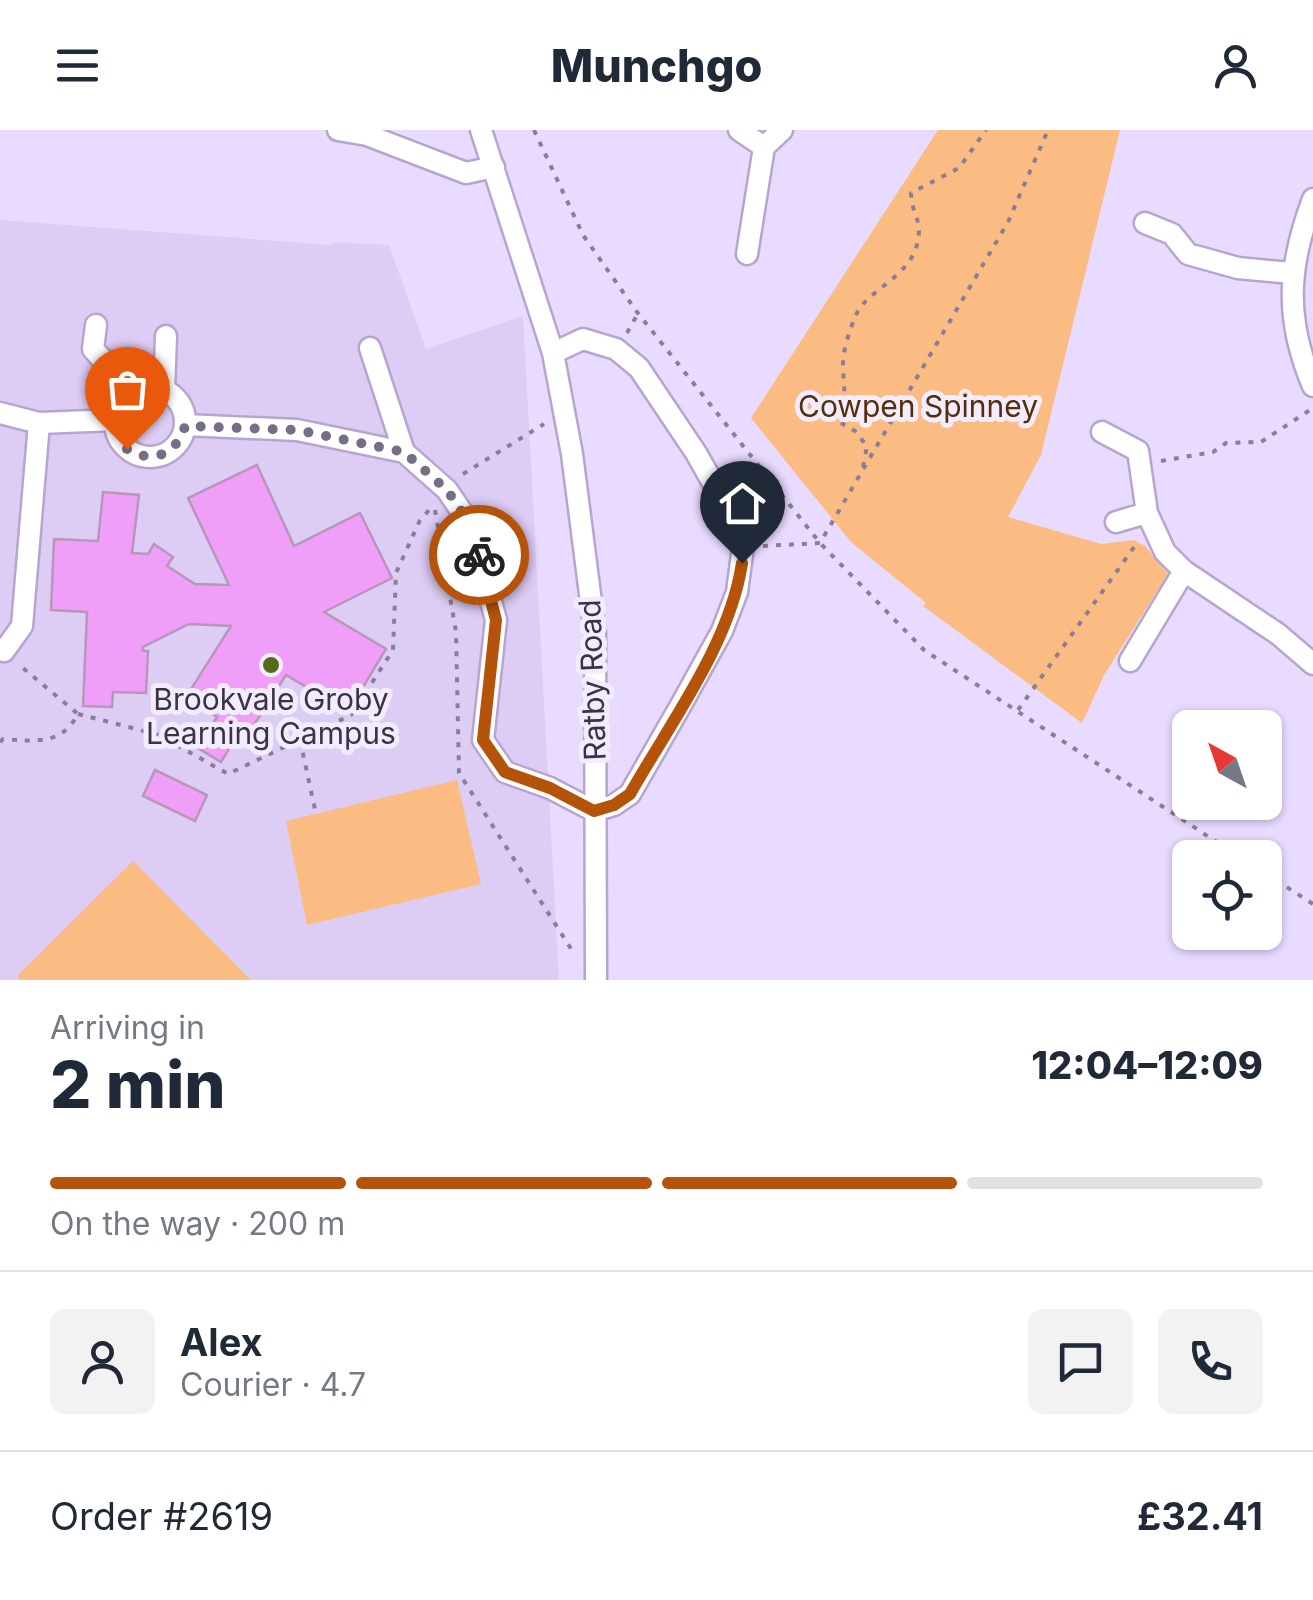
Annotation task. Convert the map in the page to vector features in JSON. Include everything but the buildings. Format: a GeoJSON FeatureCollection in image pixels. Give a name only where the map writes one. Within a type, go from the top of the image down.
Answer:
{"type":"FeatureCollection","features":[{"type":"Feature","properties":{"kind":"street"},"geometry":{"type":"LineString","coordinates":[[338,130],[404,139],[466,173],[494,166]]}},
{"type":"Feature","properties":{"kind":"street","name":"Ratby Road"},"geometry":{"type":"LineString","coordinates":[[481,130],[553,353],[566,414],[595,633],[594,811],[614,805],[630,794],[682,705],[738,592],[743,547]]}},
{"type":"Feature","properties":{"kind":"street"},"geometry":{"type":"LineString","coordinates":[[739,130],[764,147]]}},
{"type":"Feature","properties":{"kind":"street"},"geometry":{"type":"LineString","coordinates":[[746,254],[764,147],[782,130]]}},
{"type":"Feature","properties":{"kind":"street"},"geometry":{"type":"LineString","coordinates":[[1313,199],[1291,272],[1294,331],[1313,386]]}},
{"type":"Feature","properties":{"kind":"street"},"geometry":{"type":"LineString","coordinates":[[1145,223],[1172,234],[1188,254],[1238,268],[1291,272]]}},
{"type":"Feature","properties":{"kind":"street"},"geometry":{"type":"LineString","coordinates":[[1175,272],[1188,254]]}},
{"type":"Feature","properties":{"kind":"street"},"geometry":{"type":"LineString","coordinates":[[96,326],[93,349],[132,393]]}},
{"type":"Feature","properties":{"kind":"street"},"geometry":{"type":"LineString","coordinates":[[164,390],[166,336]]}},
{"type":"Feature","properties":{"kind":"street"},"geometry":{"type":"LineString","coordinates":[[553,353],[583,339],[616,349],[640,368],[696,453],[730,513],[743,547]]}},
{"type":"Feature","properties":{"kind":"street"},"geometry":{"type":"LineString","coordinates":[[370,348],[404,452]]}},
{"type":"Feature","properties":{"kind":"street"},"geometry":{"type":"LineString","coordinates":[[142,388],[164,390],[180,404],[185,426],[176,446],[168,452],[147,457],[127,449],[115,420],[123,400],[132,393],[142,388]]}},
{"type":"Feature","properties":{"kind":"street"},"geometry":{"type":"LineString","coordinates":[[0,414],[39,424],[115,420]]}},
{"type":"Feature","properties":{"kind":"street"},"geometry":{"type":"LineString","coordinates":[[2,650],[22,626],[39,424]]}},
{"type":"Feature","properties":{"kind":"street"},"geometry":{"type":"LineString","coordinates":[[185,426],[297,430],[404,452],[447,490],[470,524],[496,620],[483,740],[505,772],[550,788],[594,811],[596,980]]}},
{"type":"Feature","properties":{"kind":"street"},"geometry":{"type":"LineString","coordinates":[[1102,432],[1138,451],[1150,522],[1165,552],[1184,571],[1278,634],[1313,664]]}},
{"type":"Feature","properties":{"kind":"street"},"geometry":{"type":"LineString","coordinates":[[1116,522],[1150,522]]}},
{"type":"Feature","properties":{"kind":"street"},"geometry":{"type":"LineString","coordinates":[[1130,661],[1184,571]]}},
{"type":"Feature","properties":{"kind":"path"},"geometry":{"type":"LineString","coordinates":[[534,130],[583,235],[638,312],[820,544],[924,650],[1214,840]]}},
{"type":"Feature","properties":{"kind":"path"},"geometry":{"type":"LineString","coordinates":[[862,471],[867,446],[855,431],[838,421],[847,385],[842,367],[845,348],[856,312],[896,276],[916,246],[920,226],[911,210],[911,193],[959,168],[986,130]]}},
{"type":"Feature","properties":{"kind":"path"},"geometry":{"type":"LineString","coordinates":[[820,544],[1008,222],[1048,130]]}},
{"type":"Feature","properties":{"kind":"path"},"geometry":{"type":"LineString","coordinates":[[634,324],[638,312]]}},
{"type":"Feature","properties":{"kind":"path"},"geometry":{"type":"LineString","coordinates":[[1142,467],[1213,452],[1226,443],[1261,442],[1313,408]]}},
{"type":"Feature","properties":{"kind":"path"},"geometry":{"type":"LineString","coordinates":[[2,650],[78,714],[159,735],[228,774],[351,715],[393,650],[396,573],[420,520],[457,478],[523,435]]}},
{"type":"Feature","properties":{"kind":"path"},"geometry":{"type":"LineString","coordinates":[[1018,711],[1150,522]]}},
{"type":"Feature","properties":{"kind":"path"},"geometry":{"type":"LineString","coordinates":[[743,547],[820,544]]}},
{"type":"Feature","properties":{"kind":"path"},"geometry":{"type":"LineString","coordinates":[[0,742],[44,741],[70,730],[78,714]]}},
{"type":"Feature","properties":{"kind":"path"},"geometry":{"type":"LineString","coordinates":[[300,740],[316,814]]}},
{"type":"Feature","properties":{"kind":"path"},"geometry":{"type":"LineString","coordinates":[[1282,884],[1313,904]]}},
{"type":"Feature","properties":{"kind":"shaded area","name":"Brookvale Groby Learning Campus"},"geometry":{"type":"Polygon","coordinates":[[[0,220],[331,245],[389,245],[426,349],[523,316],[559,980],[0,980],[0,220]]]}},
{"type":"Feature","properties":{"kind":"green space","name":"Cowpen Spinney"},"geometry":{"type":"Polygon","coordinates":[[[938,130],[1120,130],[1041,455],[1008,517],[1101,544],[1134,540],[1145,546],[1168,574],[1104,675],[1082,723],[923,606],[926,603],[851,542],[751,418],[938,130]]]}},
{"type":"Feature","properties":{"kind":"green space"},"geometry":{"type":"Polygon","coordinates":[[[457,780],[481,884],[307,925],[286,821],[457,780]]]}},
{"type":"Feature","properties":{"kind":"green space"},"geometry":{"type":"Polygon","coordinates":[[[133,861],[251,980],[20,980],[17,976],[133,861]]]}},
{"type":"Feature","properties":{"kind":"way so far"},"geometry":{"type":"LineString","coordinates":[[127,449],[136,455],[158,456],[176,446],[185,426],[297,430],[404,452],[447,490],[470,524],[479,555]]}},
{"type":"Feature","properties":{"kind":"place","name":"Brookvale Groby Learning Campus"},"geometry":{"type":"Point","coordinates":[271,665]}},
{"type":"Feature","properties":{"kind":"route"},"geometry":{"type":"LineString","coordinates":[[479,555],[496,620],[483,740],[505,772],[550,788],[594,811],[614,805],[630,794],[722,630],[738,592],[742,563]]}}]}
